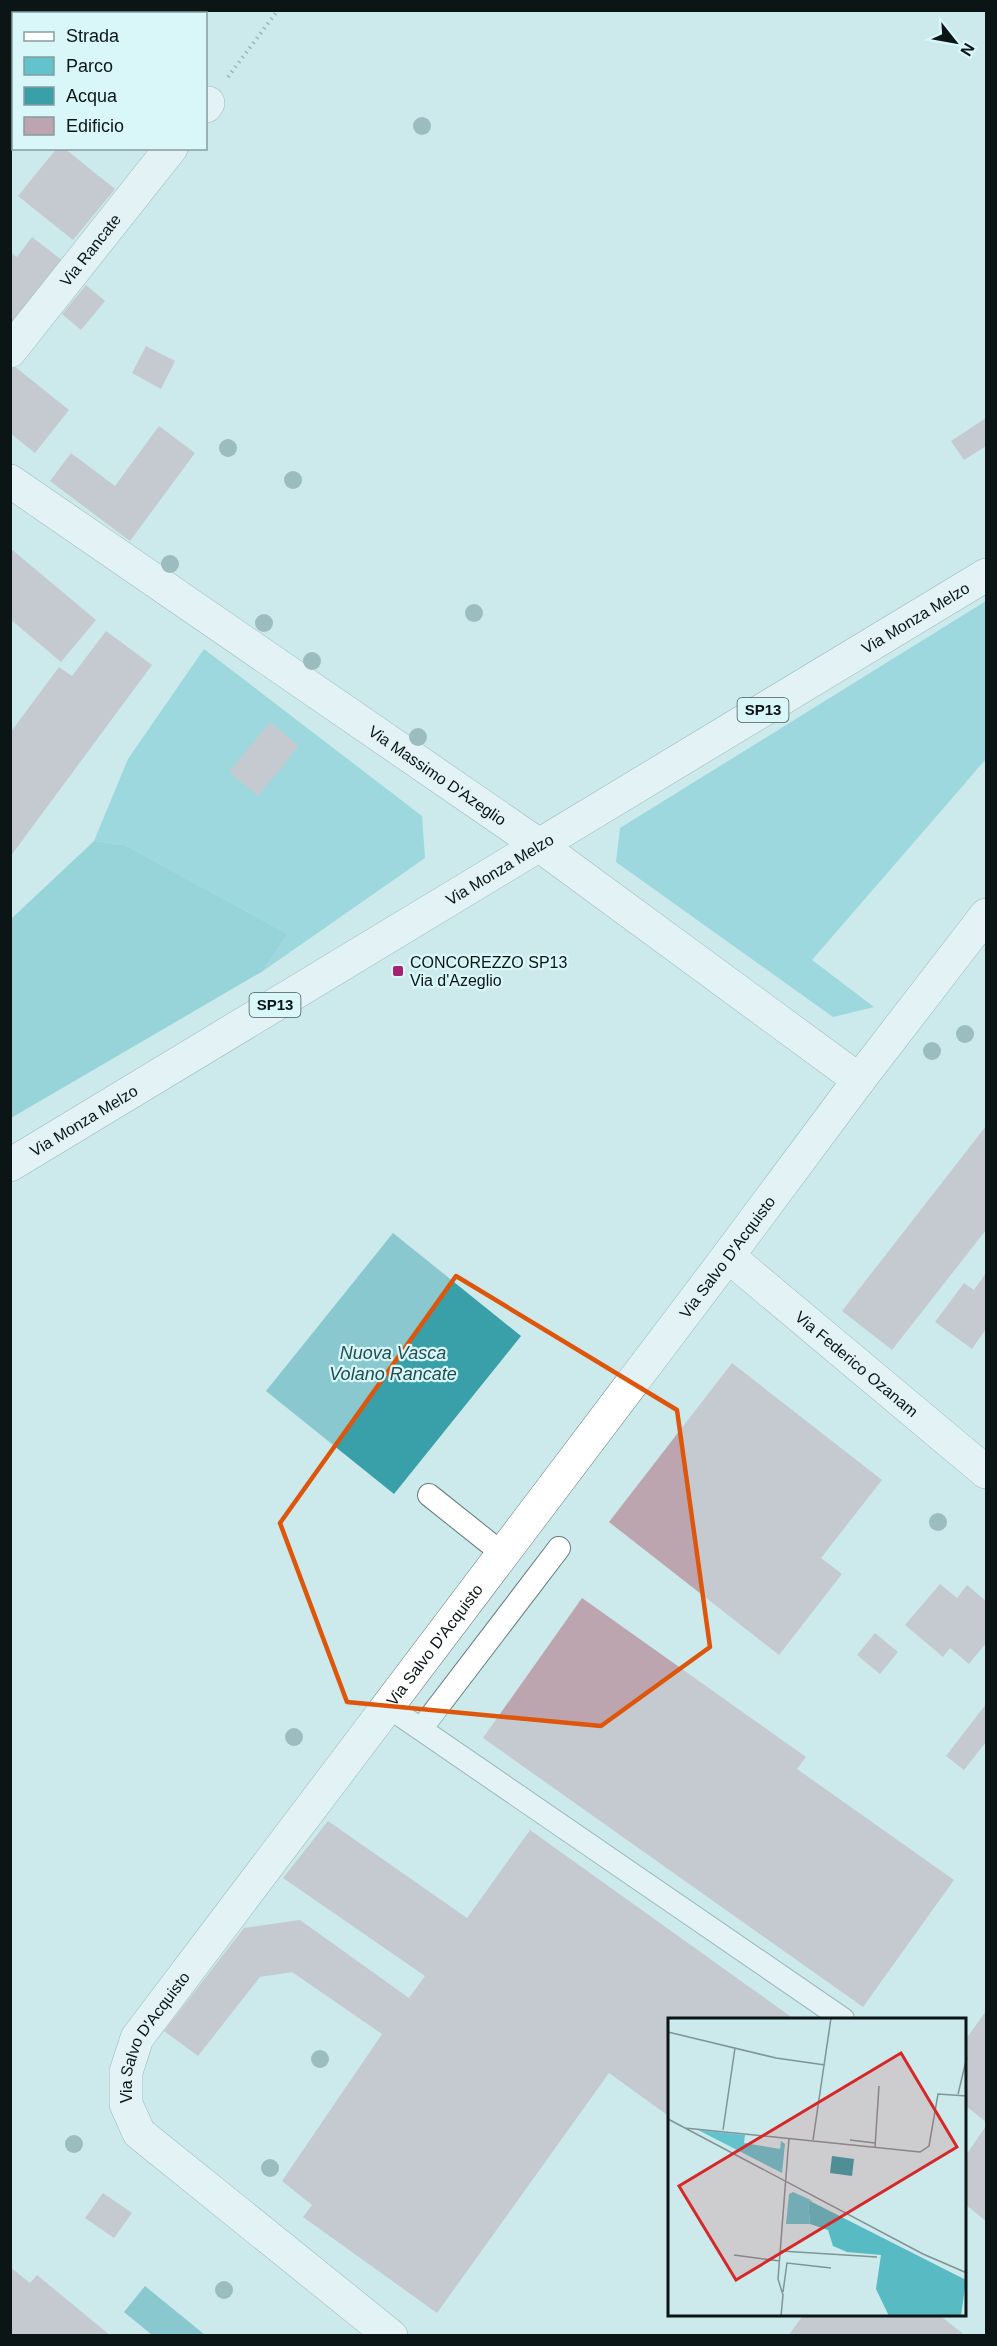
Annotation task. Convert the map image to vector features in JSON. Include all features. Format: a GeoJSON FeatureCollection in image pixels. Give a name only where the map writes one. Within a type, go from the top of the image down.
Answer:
{"type":"FeatureCollection","features":[{"type":"Feature","properties":{"kind":"street","name":"Via Rancate"},"geometry":{"type":"LineString","coordinates":[[10,351],[169,150]]}},
{"type":"Feature","properties":{"kind":"street","name":"Via Massimo D'Azeglio"},"geometry":{"type":"LineString","coordinates":[[13,487],[539,845],[859,1080]]}},
{"type":"Feature","properties":{"kind":"street","name":"Via Monza Melzo"},"geometry":{"type":"LineString","coordinates":[[10,1165],[987,574]]}},
{"type":"Feature","properties":{"kind":"street","name":"Via Salvo D'Acquisto"},"geometry":{"type":"LineString","coordinates":[[391,2336],[139,2133],[126,2104],[126,2072],[137,2038],[859,1080],[987,915]]}},
{"type":"Feature","properties":{"kind":"street","name":"Via Federico Ozanam"},"geometry":{"type":"LineString","coordinates":[[728,1256],[987,1472]]}},
{"type":"Feature","properties":{"kind":"lane"},"geometry":{"type":"LineString","coordinates":[[429,1495],[503,1554]]}},
{"type":"Feature","properties":{"kind":"lane"},"geometry":{"type":"LineString","coordinates":[[421,1729],[559,1548]]}},
{"type":"Feature","properties":{"kind":"lane"},"geometry":{"type":"LineString","coordinates":[[387,1706],[842,2018]]}},
{"type":"Feature","properties":{"kind":"path"},"geometry":{"type":"LineString","coordinates":[[207,105],[278,10]]}},
{"type":"Feature","properties":{"kind":"highlighted area"},"geometry":{"type":"Polygon","coordinates":[[[456,1276],[677,1410],[710,1647],[601,1726],[347,1702],[280,1523],[456,1276]]]}},
{"type":"Feature","properties":{"kind":"green space"},"geometry":{"type":"Polygon","coordinates":[[[986,601],[986,759],[812,960],[874,1007],[833,1017],[616,862],[620,828],[986,601]]]}},
{"type":"Feature","properties":{"kind":"green space"},"geometry":{"type":"Polygon","coordinates":[[[204,649],[422,816],[425,858],[263,971],[288,934],[125,845],[94,841],[128,759],[204,649]]]}},
{"type":"Feature","properties":{"kind":"shaded area"},"geometry":{"type":"Polygon","coordinates":[[[94,841],[125,845],[288,934],[263,971],[11,1118],[11,919],[94,841]]]}},
{"type":"Feature","properties":{"kind":"water","name":"Nuova Vasca Volano Rancate"},"geometry":{"type":"Polygon","coordinates":[[[393,1233],[521,1336],[394,1494],[266,1391],[393,1233]]]}},
{"type":"Feature","properties":{"kind":"water"},"geometry":{"type":"Polygon","coordinates":[[[145,2286],[205,2335],[152,2335],[124,2312],[145,2286]]]}},
{"type":"Feature","properties":{"kind":"building"},"geometry":{"type":"Polygon","coordinates":[[[55,150],[66,150],[115,189],[73,240],[18,196],[55,150]]]}},
{"type":"Feature","properties":{"kind":"building"},"geometry":{"type":"Polygon","coordinates":[[[32,237],[67,264],[10,336],[10,252],[17,257],[32,237]]]}},
{"type":"Feature","properties":{"kind":"building"},"geometry":{"type":"Polygon","coordinates":[[[86,285],[105,301],[81,330],[62,314],[86,285]]]}},
{"type":"Feature","properties":{"kind":"building"},"geometry":{"type":"Polygon","coordinates":[[[146,346],[175,361],[161,389],[132,373],[146,346]]]}},
{"type":"Feature","properties":{"kind":"building"},"geometry":{"type":"Polygon","coordinates":[[[14,366],[69,410],[35,453],[10,433],[10,370],[14,366]]]}},
{"type":"Feature","properties":{"kind":"building"},"geometry":{"type":"Polygon","coordinates":[[[986,418],[986,446],[964,460],[951,441],[986,418]]]}},
{"type":"Feature","properties":{"kind":"building"},"geometry":{"type":"Polygon","coordinates":[[[159,426],[195,453],[130,541],[50,481],[71,453],[115,486],[159,426]]]}},
{"type":"Feature","properties":{"kind":"building"},"geometry":{"type":"Polygon","coordinates":[[[10,548],[96,620],[61,662],[10,619],[10,548]]]}},
{"type":"Feature","properties":{"kind":"building"},"geometry":{"type":"Polygon","coordinates":[[[106,631],[152,665],[10,857],[10,733],[59,667],[72,676],[106,631]]]}},
{"type":"Feature","properties":{"kind":"building"},"geometry":{"type":"Polygon","coordinates":[[[270,722],[299,746],[258,796],[229,772],[270,722]]]}},
{"type":"Feature","properties":{"kind":"building"},"geometry":{"type":"Polygon","coordinates":[[[986,1126],[986,1230],[892,1350],[842,1311],[986,1126]]]}},
{"type":"Feature","properties":{"kind":"building"},"geometry":{"type":"Polygon","coordinates":[[[986,1273],[986,1329],[972,1349],[935,1322],[964,1283],[974,1290],[986,1273]]]}},
{"type":"Feature","properties":{"kind":"building"},"geometry":{"type":"Polygon","coordinates":[[[732,1363],[882,1480],[821,1558],[842,1574],[779,1655],[609,1522],[732,1363]]]}},
{"type":"Feature","properties":{"kind":"building"},"geometry":{"type":"Polygon","coordinates":[[[940,1584],[957,1598],[967,1585],[986,1601],[986,1643],[969,1664],[950,1648],[943,1657],[905,1625],[940,1584]]]}},
{"type":"Feature","properties":{"kind":"building"},"geometry":{"type":"Polygon","coordinates":[[[582,1598],[806,1757],[797,1769],[954,1880],[863,2007],[483,1738],[582,1598]]]}},
{"type":"Feature","properties":{"kind":"building"},"geometry":{"type":"Polygon","coordinates":[[[875,1633],[898,1652],[880,1674],[857,1655],[875,1633]]]}},
{"type":"Feature","properties":{"kind":"building"},"geometry":{"type":"Polygon","coordinates":[[[986,1704],[986,1742],[964,1770],[946,1756],[986,1704]]]}},
{"type":"Feature","properties":{"kind":"building"},"geometry":{"type":"Polygon","coordinates":[[[328,1821],[467,1918],[530,1830],[793,2018],[668,2018],[668,2116],[609,2073],[437,2313],[303,2217],[312,2205],[282,2181],[382,2034],[292,1972],[260,1977],[198,2056],[164,2031],[244,1928],[300,1920],[409,1998],[425,1976],[283,1878],[328,1821]]]}},
{"type":"Feature","properties":{"kind":"building"},"geometry":{"type":"Polygon","coordinates":[[[986,2011],[986,2122],[967,2107],[967,2038],[986,2011]]]}},
{"type":"Feature","properties":{"kind":"building"},"geometry":{"type":"Polygon","coordinates":[[[986,2126],[986,2221],[967,2206],[967,2154],[986,2126]]]}},
{"type":"Feature","properties":{"kind":"building"},"geometry":{"type":"Polygon","coordinates":[[[103,2193],[132,2213],[114,2238],[85,2218],[103,2193]]]}},
{"type":"Feature","properties":{"kind":"building"},"geometry":{"type":"Polygon","coordinates":[[[10,2267],[30,2283],[37,2275],[111,2336],[10,2336],[10,2267]]]}},
{"type":"Feature","properties":{"kind":"building"},"geometry":{"type":"Polygon","coordinates":[[[803,2316],[941,2316],[966,2336],[788,2336],[803,2316]]]}},
{"type":"Feature","properties":{"kind":"place","name":"CONCOREZZO SP13 Via d'Azeglio"},"geometry":{"type":"Point","coordinates":[398,971]}}]}
